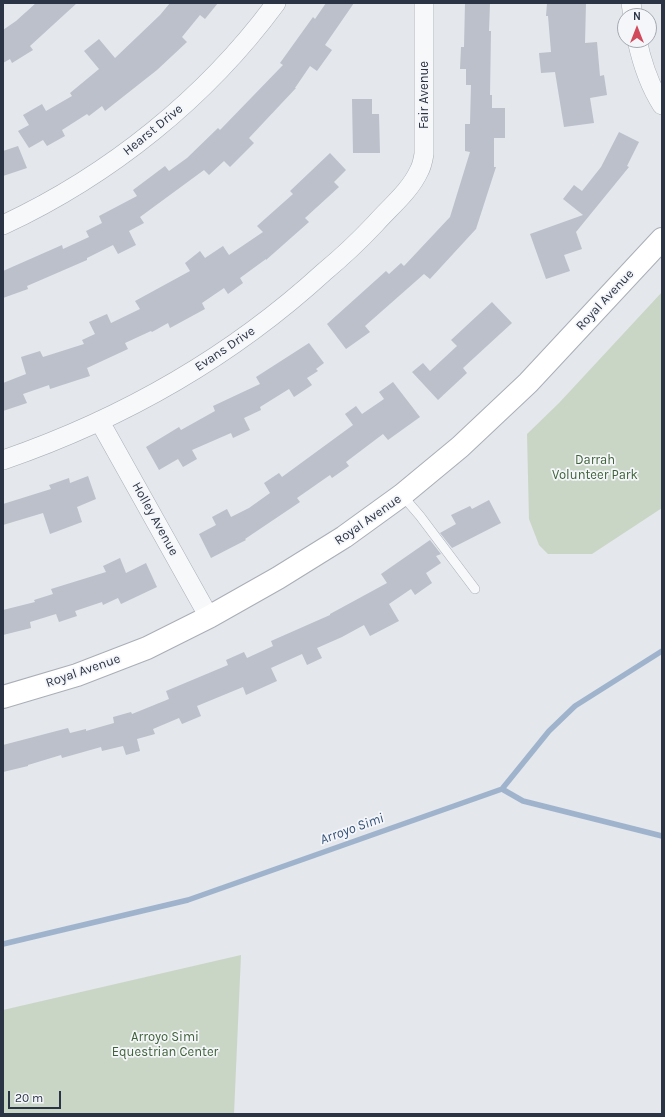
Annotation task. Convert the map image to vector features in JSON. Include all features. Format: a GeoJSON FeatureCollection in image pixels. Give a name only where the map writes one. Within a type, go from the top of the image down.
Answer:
{"type":"FeatureCollection","features":[{"type":"Feature","properties":{"kind":"main road","name":"Royal Avenue"},"geometry":{"type":"LineString","coordinates":[[3,697],[77,675],[147,648],[209,617],[278,578],[338,541],[402,495],[460,447],[528,383],[662,239]]}},
{"type":"Feature","properties":{"kind":"street","name":"Hearst Drive"},"geometry":{"type":"LineString","coordinates":[[3,225],[72,188],[121,156],[163,124],[202,88],[239,49],[276,3]]}},
{"type":"Feature","properties":{"kind":"street","name":"Fair Avenue"},"geometry":{"type":"LineString","coordinates":[[412,184],[420,170],[424,154],[424,3]]}},
{"type":"Feature","properties":{"kind":"street"},"geometry":{"type":"LineString","coordinates":[[639,48],[644,68],[662,106]]}},
{"type":"Feature","properties":{"kind":"street","name":"Evans Drive"},"geometry":{"type":"LineString","coordinates":[[3,460],[40,447],[100,422],[170,385],[237,343],[299,295],[346,253],[412,184]]}},
{"type":"Feature","properties":{"kind":"street","name":"Holley Avenue"},"geometry":{"type":"LineString","coordinates":[[100,422],[209,617]]}},
{"type":"Feature","properties":{"kind":"lane"},"geometry":{"type":"LineString","coordinates":[[402,495],[420,516],[475,589]]}},
{"type":"Feature","properties":{"kind":"green space","name":"Darrah Volunteer Park"},"geometry":{"type":"Polygon","coordinates":[[[662,292],[662,508],[592,554],[548,554],[539,545],[529,519],[527,434],[559,403],[662,292]]]}},
{"type":"Feature","properties":{"kind":"green space","name":"Arroyo Simi Equestrian Center"},"geometry":{"type":"Polygon","coordinates":[[[241,955],[234,1114],[3,1114],[3,1010],[241,955]]]}},
{"type":"Feature","properties":{"kind":"building"},"geometry":{"type":"Polygon","coordinates":[[[36,3],[77,3],[30,46],[33,50],[12,63],[10,59],[3,63],[3,30],[16,21],[36,3]]]}},
{"type":"Feature","properties":{"kind":"building"},"geometry":{"type":"Polygon","coordinates":[[[170,3],[218,3],[205,19],[200,15],[182,37],[187,42],[157,70],[105,111],[102,106],[89,116],[87,114],[62,130],[65,136],[47,146],[43,140],[29,148],[18,131],[29,125],[23,115],[42,104],[46,111],[72,96],[70,93],[99,69],[84,51],[99,39],[115,58],[160,15],[170,3]]]}},
{"type":"Feature","properties":{"kind":"building"},"geometry":{"type":"Polygon","coordinates":[[[326,3],[354,3],[325,45],[332,50],[317,71],[310,66],[296,88],[249,138],[254,143],[230,167],[224,161],[209,175],[204,170],[140,217],[144,223],[129,231],[136,245],[118,254],[113,245],[87,258],[87,260],[27,286],[28,289],[3,298],[3,271],[62,245],[63,249],[89,237],[86,231],[102,223],[99,216],[137,196],[133,190],[165,166],[169,171],[187,158],[218,128],[220,130],[283,65],[280,63],[313,17],[315,19],[326,3]]]}},
{"type":"Feature","properties":{"kind":"building"},"geometry":{"type":"Polygon","coordinates":[[[465,3],[490,3],[490,95],[492,95],[492,108],[505,108],[505,138],[494,138],[494,167],[496,167],[476,229],[430,279],[424,274],[365,326],[370,332],[346,349],[327,324],[386,271],[389,274],[401,263],[404,266],[450,217],[470,152],[465,151],[465,124],[470,124],[471,85],[466,85],[466,69],[460,69],[461,47],[464,47],[465,3]]]}},
{"type":"Feature","properties":{"kind":"building"},"geometry":{"type":"Polygon","coordinates":[[[547,3],[586,3],[585,43],[597,42],[600,76],[604,75],[607,95],[590,98],[594,123],[564,127],[555,72],[541,73],[539,53],[551,52],[548,16],[546,16],[547,3]]]}},
{"type":"Feature","properties":{"kind":"building"},"geometry":{"type":"Polygon","coordinates":[[[352,99],[372,99],[372,114],[379,114],[380,153],[353,153],[352,99]]]}},
{"type":"Feature","properties":{"kind":"building"},"geometry":{"type":"Polygon","coordinates":[[[619,132],[639,142],[627,166],[629,167],[576,232],[582,249],[564,255],[570,271],[546,279],[530,234],[583,215],[563,199],[574,185],[582,191],[601,167],[619,132]]]}},
{"type":"Feature","properties":{"kind":"building"},"geometry":{"type":"Polygon","coordinates":[[[18,146],[27,168],[3,176],[3,151],[18,146]]]}},
{"type":"Feature","properties":{"kind":"building"},"geometry":{"type":"Polygon","coordinates":[[[330,153],[346,170],[334,182],[339,187],[305,218],[309,222],[266,260],[240,278],[243,283],[228,294],[224,288],[202,303],[205,309],[170,328],[168,323],[152,332],[151,331],[125,343],[128,349],[87,368],[90,376],[50,389],[49,385],[23,394],[27,403],[3,411],[3,383],[26,374],[21,357],[40,351],[43,357],[84,344],[82,340],[95,334],[89,322],[107,314],[111,323],[140,309],[135,301],[190,271],[185,263],[200,251],[205,258],[223,246],[229,255],[263,232],[257,226],[293,194],[290,191],[330,153]]]}},
{"type":"Feature","properties":{"kind":"building"},"geometry":{"type":"Polygon","coordinates":[[[492,302],[512,323],[463,368],[467,373],[438,400],[412,372],[423,363],[430,371],[457,346],[451,340],[492,302]]]}},
{"type":"Feature","properties":{"kind":"building"},"geometry":{"type":"Polygon","coordinates":[[[309,343],[324,363],[316,369],[318,371],[307,378],[312,385],[294,397],[289,389],[260,407],[261,410],[244,418],[250,430],[233,438],[231,433],[192,450],[197,459],[183,467],[178,459],[159,470],[146,447],[179,427],[181,430],[215,411],[213,406],[260,384],[256,377],[309,343]]]}},
{"type":"Feature","properties":{"kind":"building"},"geometry":{"type":"Polygon","coordinates":[[[393,382],[420,417],[388,440],[383,434],[346,462],[349,466],[332,478],[330,475],[297,498],[300,502],[245,539],[246,540],[211,558],[199,534],[216,525],[212,517],[227,509],[231,517],[249,508],[270,493],[264,483],[279,473],[282,477],[353,425],[345,414],[356,406],[362,414],[384,399],[379,392],[393,382]]]}},
{"type":"Feature","properties":{"kind":"building"},"geometry":{"type":"Polygon","coordinates":[[[88,476],[96,499],[77,507],[82,522],[50,534],[43,513],[3,525],[3,504],[51,489],[49,485],[69,478],[70,483],[88,476]]]}},
{"type":"Feature","properties":{"kind":"building"},"geometry":{"type":"Polygon","coordinates":[[[489,500],[501,523],[452,548],[440,533],[456,524],[451,515],[470,506],[472,509],[489,500]]]}},
{"type":"Feature","properties":{"kind":"building"},"geometry":{"type":"Polygon","coordinates":[[[430,540],[441,554],[436,556],[441,563],[426,573],[432,583],[415,595],[411,589],[389,604],[399,621],[370,636],[364,625],[317,648],[322,658],[307,665],[302,654],[271,668],[277,681],[246,695],[243,687],[197,706],[201,716],[182,724],[179,718],[153,729],[155,734],[137,739],[140,751],[126,755],[123,746],[102,751],[101,747],[62,758],[61,755],[28,766],[3,772],[3,745],[68,728],[70,733],[86,729],[86,731],[114,723],[113,717],[131,712],[132,714],[169,699],[166,691],[228,665],[226,660],[244,652],[247,658],[273,646],[271,641],[330,615],[387,583],[381,574],[430,540]]]}},
{"type":"Feature","properties":{"kind":"building"},"geometry":{"type":"Polygon","coordinates":[[[120,558],[126,573],[146,563],[157,587],[121,604],[118,598],[103,605],[102,602],[75,611],[77,616],[59,622],[56,614],[30,622],[31,628],[3,635],[3,610],[35,602],[34,600],[53,594],[51,589],[106,572],[103,566],[120,558]]]}},
{"type":"Feature","properties":{"kind":"waterway","name":"Arroyo Simi"},"geometry":{"type":"LineString","coordinates":[[3,944],[188,900],[502,789],[549,731],[575,706],[662,651]]}},
{"type":"Feature","properties":{"kind":"waterway"},"geometry":{"type":"LineString","coordinates":[[502,789],[523,801],[662,836]]}}]}
